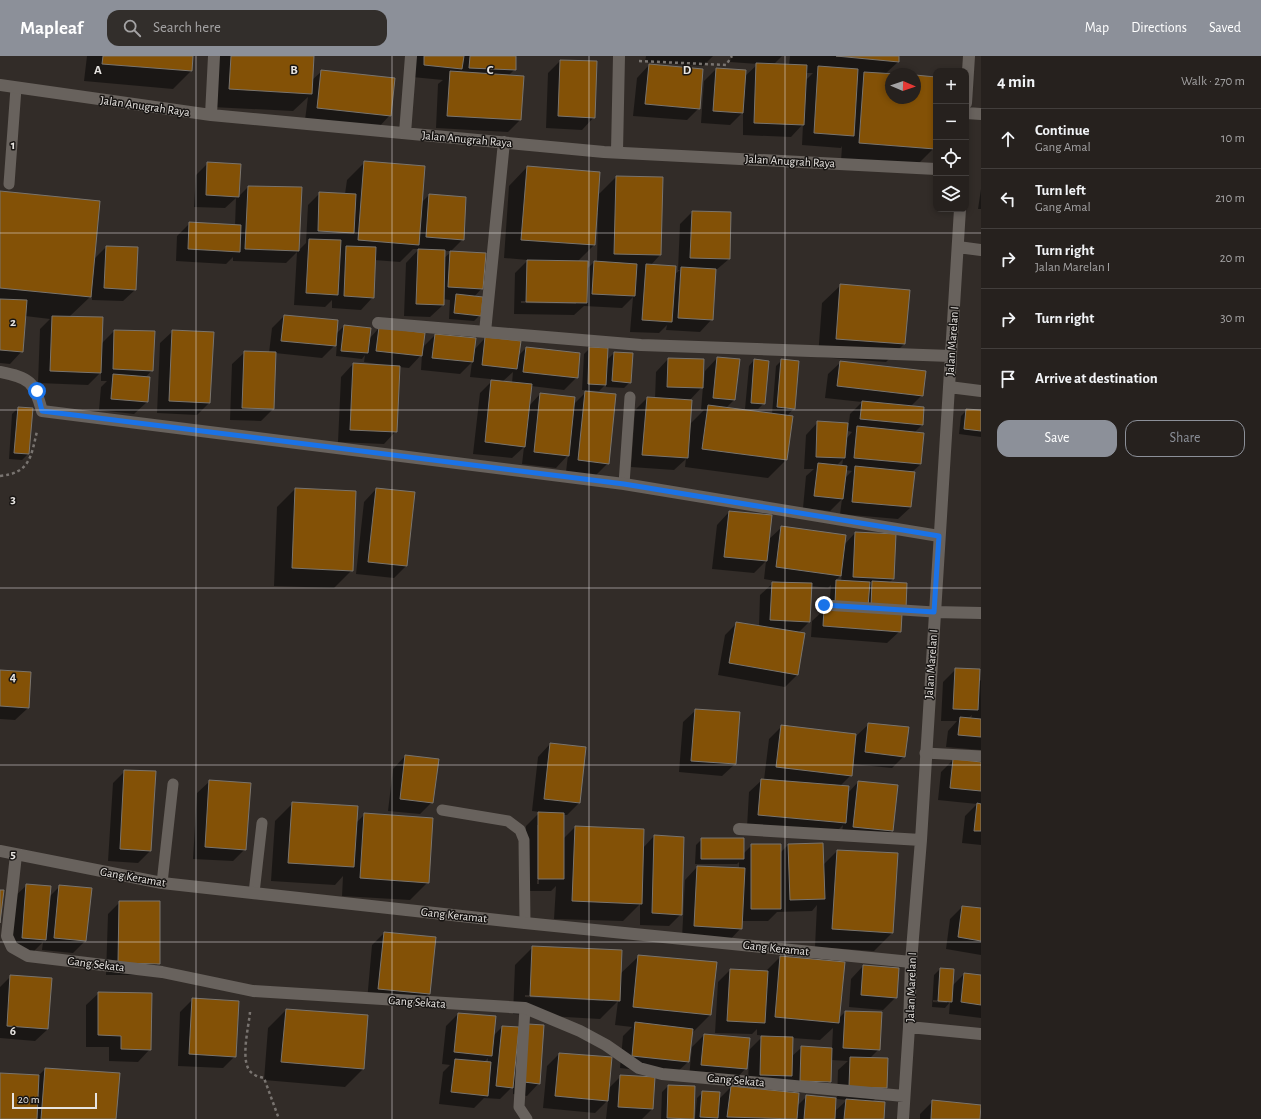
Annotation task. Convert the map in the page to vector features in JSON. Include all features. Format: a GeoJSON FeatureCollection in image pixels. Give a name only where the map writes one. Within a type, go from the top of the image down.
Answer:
{"type":"FeatureCollection","features":[{"type":"Feature","properties":{"kind":"street"},"geometry":{"type":"LineString","coordinates":[[211,115],[214,56]]}},
{"type":"Feature","properties":{"kind":"street"},"geometry":{"type":"LineString","coordinates":[[405,133],[412,56]]}},
{"type":"Feature","properties":{"kind":"street"},"geometry":{"type":"LineString","coordinates":[[968,68],[969,56]]}},
{"type":"Feature","properties":{"kind":"street"},"geometry":{"type":"LineString","coordinates":[[617,151],[619,58]]}},
{"type":"Feature","properties":{"kind":"street","name":"Jalan Anugrah Raya"},"geometry":{"type":"LineString","coordinates":[[0,85],[211,115],[604,152],[617,151],[933,169]]}},
{"type":"Feature","properties":{"kind":"street"},"geometry":{"type":"LineString","coordinates":[[969,113],[981,114]]}},
{"type":"Feature","properties":{"kind":"street"},"geometry":{"type":"LineString","coordinates":[[485,332],[504,142]]}},
{"type":"Feature","properties":{"kind":"street","name":"Jalan Marelan I"},"geometry":{"type":"LineString","coordinates":[[903,1119],[909,1027],[911,962],[921,840],[925,753],[960,212]]}},
{"type":"Feature","properties":{"kind":"street"},"geometry":{"type":"LineString","coordinates":[[958,247],[981,250]]}},
{"type":"Feature","properties":{"kind":"street"},"geometry":{"type":"LineString","coordinates":[[378,323],[641,345],[951,356]]}},
{"type":"Feature","properties":{"kind":"street"},"geometry":{"type":"LineString","coordinates":[[0,372],[24,377],[37,391],[42,411],[624,484],[939,536]]}},
{"type":"Feature","properties":{"kind":"street"},"geometry":{"type":"LineString","coordinates":[[949,387],[981,391]]}},
{"type":"Feature","properties":{"kind":"street"},"geometry":{"type":"LineString","coordinates":[[934,612],[981,613]]}},
{"type":"Feature","properties":{"kind":"street"},"geometry":{"type":"LineString","coordinates":[[739,829],[921,840]]}},
{"type":"Feature","properties":{"kind":"street","name":"Gang Keramat"},"geometry":{"type":"LineString","coordinates":[[0,851],[162,883],[525,923],[911,962]]}},
{"type":"Feature","properties":{"kind":"street","name":"Gang Sekata"},"geometry":{"type":"LineString","coordinates":[[16,855],[7,932],[12,948],[28,956],[162,972],[253,991],[525,1008],[580,1031],[606,1045],[639,1068],[662,1074],[904,1096]]}},
{"type":"Feature","properties":{"kind":"street"},"geometry":{"type":"LineString","coordinates":[[909,1027],[981,1034]]}},
{"type":"Feature","properties":{"kind":"lane"},"geometry":{"type":"LineString","coordinates":[[9,184],[16,88]]}},
{"type":"Feature","properties":{"kind":"lane"},"geometry":{"type":"LineString","coordinates":[[624,484],[630,397]]}},
{"type":"Feature","properties":{"kind":"lane"},"geometry":{"type":"LineString","coordinates":[[824,605],[934,612]]}},
{"type":"Feature","properties":{"kind":"lane"},"geometry":{"type":"LineString","coordinates":[[925,753],[981,756]]}},
{"type":"Feature","properties":{"kind":"lane"},"geometry":{"type":"LineString","coordinates":[[162,883],[173,784]]}},
{"type":"Feature","properties":{"kind":"lane"},"geometry":{"type":"LineString","coordinates":[[442,810],[508,821],[520,830],[524,840],[525,923]]}},
{"type":"Feature","properties":{"kind":"lane"},"geometry":{"type":"LineString","coordinates":[[254,893],[262,823]]}},
{"type":"Feature","properties":{"kind":"lane"},"geometry":{"type":"LineString","coordinates":[[525,1008],[519,1107],[527,1119]]}},
{"type":"Feature","properties":{"kind":"path"},"geometry":{"type":"LineString","coordinates":[[619,58],[726,65],[732,56]]}},
{"type":"Feature","properties":{"kind":"path"},"geometry":{"type":"LineString","coordinates":[[0,476],[18,472],[24,468],[31,459],[42,411]]}},
{"type":"Feature","properties":{"kind":"path"},"geometry":{"type":"LineString","coordinates":[[253,991],[245,1056],[248,1068],[252,1073],[264,1078],[279,1119]]}},
{"type":"Feature","properties":{"kind":"building"},"geometry":{"type":"Polygon","coordinates":[[[103,56],[193,56],[192,71],[102,64],[103,56]]]}},
{"type":"Feature","properties":{"kind":"building"},"geometry":{"type":"Polygon","coordinates":[[[231,56],[314,56],[312,94],[229,89],[231,56]]]}},
{"type":"Feature","properties":{"kind":"building"},"geometry":{"type":"Polygon","coordinates":[[[424,56],[464,56],[462,69],[424,65],[424,56]]]}},
{"type":"Feature","properties":{"kind":"building"},"geometry":{"type":"Polygon","coordinates":[[[470,56],[516,56],[516,70],[469,68],[470,56]]]}},
{"type":"Feature","properties":{"kind":"building"},"geometry":{"type":"Polygon","coordinates":[[[836,56],[899,56],[899,62],[836,56]]]}},
{"type":"Feature","properties":{"kind":"building"},"geometry":{"type":"Polygon","coordinates":[[[560,60],[597,61],[595,118],[558,116],[560,60]]]}},
{"type":"Feature","properties":{"kind":"building"},"geometry":{"type":"Polygon","coordinates":[[[756,63],[807,65],[804,125],[754,123],[756,63]]]}},
{"type":"Feature","properties":{"kind":"building"},"geometry":{"type":"Polygon","coordinates":[[[649,64],[703,69],[700,109],[645,104],[649,64]]]}},
{"type":"Feature","properties":{"kind":"building"},"geometry":{"type":"Polygon","coordinates":[[[818,66],[858,69],[854,136],[814,133],[818,66]]]}},
{"type":"Feature","properties":{"kind":"building"},"geometry":{"type":"Polygon","coordinates":[[[716,68],[746,70],[743,113],[713,111],[716,68]]]}},
{"type":"Feature","properties":{"kind":"building"},"geometry":{"type":"Polygon","coordinates":[[[321,70],[395,78],[391,116],[317,108],[321,70]]]}},
{"type":"Feature","properties":{"kind":"building"},"geometry":{"type":"Polygon","coordinates":[[[450,71],[524,76],[521,120],[447,116],[450,71]]]}},
{"type":"Feature","properties":{"kind":"building"},"geometry":{"type":"Polygon","coordinates":[[[864,72],[885,73],[885,104],[921,104],[921,76],[933,77],[933,149],[859,143],[864,72]]]}},
{"type":"Feature","properties":{"kind":"building"},"geometry":{"type":"Polygon","coordinates":[[[364,161],[425,166],[419,245],[358,240],[364,161]]]}},
{"type":"Feature","properties":{"kind":"building"},"geometry":{"type":"Polygon","coordinates":[[[207,162],[241,164],[239,197],[206,195],[207,162]]]}},
{"type":"Feature","properties":{"kind":"building"},"geometry":{"type":"Polygon","coordinates":[[[527,166],[600,172],[595,245],[521,240],[527,166]]]}},
{"type":"Feature","properties":{"kind":"building"},"geometry":{"type":"Polygon","coordinates":[[[616,176],[663,177],[661,255],[614,254],[616,176]]]}},
{"type":"Feature","properties":{"kind":"building"},"geometry":{"type":"Polygon","coordinates":[[[248,186],[302,187],[299,251],[245,249],[248,186]]]}},
{"type":"Feature","properties":{"kind":"building"},"geometry":{"type":"Polygon","coordinates":[[[0,191],[100,201],[91,297],[0,288],[0,191]]]}},
{"type":"Feature","properties":{"kind":"building"},"geometry":{"type":"Polygon","coordinates":[[[319,192],[356,194],[354,233],[318,231],[319,192]]]}},
{"type":"Feature","properties":{"kind":"building"},"geometry":{"type":"Polygon","coordinates":[[[429,194],[466,197],[464,240],[426,237],[429,194]]]}},
{"type":"Feature","properties":{"kind":"building"},"geometry":{"type":"Polygon","coordinates":[[[692,211],[731,212],[730,259],[690,258],[692,211]]]}},
{"type":"Feature","properties":{"kind":"building"},"geometry":{"type":"Polygon","coordinates":[[[189,222],[241,225],[240,252],[188,249],[189,222]]]}},
{"type":"Feature","properties":{"kind":"building"},"geometry":{"type":"Polygon","coordinates":[[[309,239],[341,240],[338,295],[306,293],[309,239]]]}},
{"type":"Feature","properties":{"kind":"building"},"geometry":{"type":"Polygon","coordinates":[[[106,246],[138,247],[136,290],[104,288],[106,246]]]}},
{"type":"Feature","properties":{"kind":"building"},"geometry":{"type":"Polygon","coordinates":[[[346,246],[376,247],[374,298],[344,296],[346,246]]]}},
{"type":"Feature","properties":{"kind":"building"},"geometry":{"type":"Polygon","coordinates":[[[418,249],[445,250],[444,305],[416,304],[418,249]]]}},
{"type":"Feature","properties":{"kind":"building"},"geometry":{"type":"Polygon","coordinates":[[[450,251],[486,253],[483,289],[448,287],[450,251]]]}},
{"type":"Feature","properties":{"kind":"building"},"geometry":{"type":"Polygon","coordinates":[[[527,260],[588,261],[587,303],[526,302],[527,260]]]}},
{"type":"Feature","properties":{"kind":"building"},"geometry":{"type":"Polygon","coordinates":[[[594,261],[637,264],[635,296],[592,294],[594,261]]]}},
{"type":"Feature","properties":{"kind":"building"},"geometry":{"type":"Polygon","coordinates":[[[646,264],[676,266],[672,322],[642,320],[646,264]]]}},
{"type":"Feature","properties":{"kind":"building"},"geometry":{"type":"Polygon","coordinates":[[[681,267],[716,269],[713,320],[678,318],[681,267]]]}},
{"type":"Feature","properties":{"kind":"building"},"geometry":{"type":"Polygon","coordinates":[[[840,284],[910,290],[905,344],[836,339],[840,284]]]}},
{"type":"Feature","properties":{"kind":"building"},"geometry":{"type":"Polygon","coordinates":[[[456,294],[483,297],[481,316],[454,313],[456,294]]]}},
{"type":"Feature","properties":{"kind":"building"},"geometry":{"type":"Polygon","coordinates":[[[0,299],[27,300],[23,352],[0,350],[0,299]]]}},
{"type":"Feature","properties":{"kind":"building"},"geometry":{"type":"Polygon","coordinates":[[[284,315],[338,320],[336,346],[281,341],[284,315]]]}},
{"type":"Feature","properties":{"kind":"building"},"geometry":{"type":"Polygon","coordinates":[[[52,316],[103,317],[101,373],[50,371],[52,316]]]}},
{"type":"Feature","properties":{"kind":"building"},"geometry":{"type":"Polygon","coordinates":[[[344,325],[371,328],[368,353],[341,351],[344,325]]]}},
{"type":"Feature","properties":{"kind":"building"},"geometry":{"type":"Polygon","coordinates":[[[379,327],[425,333],[422,356],[376,351],[379,327]]]}},
{"type":"Feature","properties":{"kind":"building"},"geometry":{"type":"Polygon","coordinates":[[[114,330],[155,331],[153,371],[113,369],[114,330]]]}},
{"type":"Feature","properties":{"kind":"building"},"geometry":{"type":"Polygon","coordinates":[[[172,330],[214,332],[210,403],[169,401],[172,330]]]}},
{"type":"Feature","properties":{"kind":"building"},"geometry":{"type":"Polygon","coordinates":[[[435,334],[476,338],[473,362],[432,358],[435,334]]]}},
{"type":"Feature","properties":{"kind":"building"},"geometry":{"type":"Polygon","coordinates":[[[485,337],[521,341],[517,369],[482,365],[485,337]]]}},
{"type":"Feature","properties":{"kind":"building"},"geometry":{"type":"Polygon","coordinates":[[[526,347],[580,353],[578,378],[523,372],[526,347]]]}},
{"type":"Feature","properties":{"kind":"building"},"geometry":{"type":"Polygon","coordinates":[[[589,347],[608,348],[606,385],[588,384],[589,347]]]}},
{"type":"Feature","properties":{"kind":"building"},"geometry":{"type":"Polygon","coordinates":[[[244,351],[276,352],[274,409],[242,408],[244,351]]]}},
{"type":"Feature","properties":{"kind":"building"},"geometry":{"type":"Polygon","coordinates":[[[614,352],[633,353],[631,383],[612,381],[614,352]]]}},
{"type":"Feature","properties":{"kind":"building"},"geometry":{"type":"Polygon","coordinates":[[[717,357],[740,359],[735,400],[713,398],[717,357]]]}},
{"type":"Feature","properties":{"kind":"building"},"geometry":{"type":"Polygon","coordinates":[[[668,358],[704,359],[703,388],[667,387],[668,358]]]}},
{"type":"Feature","properties":{"kind":"building"},"geometry":{"type":"Polygon","coordinates":[[[754,359],[769,361],[765,404],[751,403],[754,359]]]}},
{"type":"Feature","properties":{"kind":"building"},"geometry":{"type":"Polygon","coordinates":[[[781,359],[799,361],[795,409],[777,407],[781,359]]]}},
{"type":"Feature","properties":{"kind":"building"},"geometry":{"type":"Polygon","coordinates":[[[840,361],[926,371],[923,396],[837,386],[840,361]]]}},
{"type":"Feature","properties":{"kind":"building"},"geometry":{"type":"Polygon","coordinates":[[[353,363],[400,366],[397,432],[350,430],[353,363]]]}},
{"type":"Feature","properties":{"kind":"building"},"geometry":{"type":"Polygon","coordinates":[[[113,374],[150,377],[148,402],[111,399],[113,374]]]}},
{"type":"Feature","properties":{"kind":"building"},"geometry":{"type":"Polygon","coordinates":[[[491,380],[532,384],[525,447],[485,442],[491,380]]]}},
{"type":"Feature","properties":{"kind":"building"},"geometry":{"type":"Polygon","coordinates":[[[585,391],[616,394],[609,464],[578,460],[585,391]]]}},
{"type":"Feature","properties":{"kind":"building"},"geometry":{"type":"Polygon","coordinates":[[[540,393],[575,397],[569,456],[534,452],[540,393]]]}},
{"type":"Feature","properties":{"kind":"building"},"geometry":{"type":"Polygon","coordinates":[[[647,397],[692,400],[688,458],[642,455],[647,397]]]}},
{"type":"Feature","properties":{"kind":"building"},"geometry":{"type":"Polygon","coordinates":[[[862,401],[924,407],[923,425],[860,419],[862,401]]]}},
{"type":"Feature","properties":{"kind":"building"},"geometry":{"type":"Polygon","coordinates":[[[708,405],[793,416],[787,460],[702,449],[708,405]]]}},
{"type":"Feature","properties":{"kind":"building"},"geometry":{"type":"Polygon","coordinates":[[[18,407],[33,408],[29,454],[14,453],[18,407]]]}},
{"type":"Feature","properties":{"kind":"building"},"geometry":{"type":"Polygon","coordinates":[[[966,409],[981,410],[981,431],[964,429],[966,409]]]}},
{"type":"Feature","properties":{"kind":"building"},"geometry":{"type":"Polygon","coordinates":[[[817,421],[848,423],[845,458],[816,457],[817,421]]]}},
{"type":"Feature","properties":{"kind":"building"},"geometry":{"type":"Polygon","coordinates":[[[857,426],[924,433],[921,464],[854,458],[857,426]]]}},
{"type":"Feature","properties":{"kind":"building"},"geometry":{"type":"Polygon","coordinates":[[[818,463],[847,466],[843,499],[814,496],[818,463]]]}},
{"type":"Feature","properties":{"kind":"building"},"geometry":{"type":"Polygon","coordinates":[[[855,466],[915,472],[911,507],[852,502],[855,466]]]}},
{"type":"Feature","properties":{"kind":"building"},"geometry":{"type":"Polygon","coordinates":[[[295,488],[356,491],[353,571],[292,568],[295,488]]]}},
{"type":"Feature","properties":{"kind":"building"},"geometry":{"type":"Polygon","coordinates":[[[376,488],[415,492],[407,566],[368,562],[376,488]]]}},
{"type":"Feature","properties":{"kind":"building"},"geometry":{"type":"Polygon","coordinates":[[[729,511],[772,515],[767,561],[724,557],[729,511]]]}},
{"type":"Feature","properties":{"kind":"building"},"geometry":{"type":"Polygon","coordinates":[[[781,526],[846,535],[841,576],[776,567],[781,526]]]}},
{"type":"Feature","properties":{"kind":"building"},"geometry":{"type":"Polygon","coordinates":[[[855,532],[896,534],[894,579],[853,577],[855,532]]]}},
{"type":"Feature","properties":{"kind":"building"},"geometry":{"type":"Polygon","coordinates":[[[836,580],[870,582],[868,606],[835,604],[836,580]]]}},
{"type":"Feature","properties":{"kind":"building"},"geometry":{"type":"Polygon","coordinates":[[[872,581],[907,583],[906,609],[871,607],[872,581]]]}},
{"type":"Feature","properties":{"kind":"building"},"geometry":{"type":"Polygon","coordinates":[[[772,582],[812,583],[810,622],[770,620],[772,582]]]}},
{"type":"Feature","properties":{"kind":"building"},"geometry":{"type":"Polygon","coordinates":[[[824,608],[902,614],[901,632],[823,626],[824,608]]]}},
{"type":"Feature","properties":{"kind":"building"},"geometry":{"type":"Polygon","coordinates":[[[736,622],[805,633],[798,675],[729,663],[736,622]]]}},
{"type":"Feature","properties":{"kind":"building"},"geometry":{"type":"Polygon","coordinates":[[[955,668],[980,669],[978,710],[953,709],[955,668]]]}},
{"type":"Feature","properties":{"kind":"building"},"geometry":{"type":"Polygon","coordinates":[[[0,670],[31,672],[29,708],[0,706],[0,670]]]}},
{"type":"Feature","properties":{"kind":"building"},"geometry":{"type":"Polygon","coordinates":[[[695,709],[740,712],[736,764],[691,761],[695,709]]]}},
{"type":"Feature","properties":{"kind":"building"},"geometry":{"type":"Polygon","coordinates":[[[960,717],[981,719],[981,737],[958,735],[960,717]]]}},
{"type":"Feature","properties":{"kind":"building"},"geometry":{"type":"Polygon","coordinates":[[[868,723],[909,727],[905,757],[865,752],[868,723]]]}},
{"type":"Feature","properties":{"kind":"building"},"geometry":{"type":"Polygon","coordinates":[[[781,725],[856,734],[852,776],[776,767],[781,725]]]}},
{"type":"Feature","properties":{"kind":"building"},"geometry":{"type":"Polygon","coordinates":[[[550,743],[586,747],[580,803],[544,799],[550,743]]]}},
{"type":"Feature","properties":{"kind":"building"},"geometry":{"type":"Polygon","coordinates":[[[405,755],[439,759],[433,803],[400,799],[405,755]]]}},
{"type":"Feature","properties":{"kind":"building"},"geometry":{"type":"Polygon","coordinates":[[[953,759],[981,762],[981,791],[950,788],[953,759]]]}},
{"type":"Feature","properties":{"kind":"building"},"geometry":{"type":"Polygon","coordinates":[[[124,770],[156,771],[151,851],[120,849],[124,770]]]}},
{"type":"Feature","properties":{"kind":"building"},"geometry":{"type":"Polygon","coordinates":[[[761,779],[849,786],[846,823],[758,815],[761,779]]]}},
{"type":"Feature","properties":{"kind":"building"},"geometry":{"type":"Polygon","coordinates":[[[209,780],[251,783],[246,850],[205,847],[209,780]]]}},
{"type":"Feature","properties":{"kind":"building"},"geometry":{"type":"Polygon","coordinates":[[[858,781],[898,785],[893,831],[853,827],[858,781]]]}},
{"type":"Feature","properties":{"kind":"building"},"geometry":{"type":"Polygon","coordinates":[[[292,802],[358,806],[354,867],[288,863],[292,802]]]}},
{"type":"Feature","properties":{"kind":"building"},"geometry":{"type":"Polygon","coordinates":[[[977,803],[981,804],[981,831],[974,831],[977,803]]]}},
{"type":"Feature","properties":{"kind":"building"},"geometry":{"type":"Polygon","coordinates":[[[538,812],[564,813],[564,879],[538,879],[538,812]]]}},
{"type":"Feature","properties":{"kind":"building"},"geometry":{"type":"Polygon","coordinates":[[[364,813],[433,818],[429,883],[360,878],[364,813]]]}},
{"type":"Feature","properties":{"kind":"building"},"geometry":{"type":"Polygon","coordinates":[[[575,826],[644,829],[642,904],[572,901],[575,826]]]}},
{"type":"Feature","properties":{"kind":"building"},"geometry":{"type":"Polygon","coordinates":[[[654,835],[684,837],[682,915],[652,913],[654,835]]]}},
{"type":"Feature","properties":{"kind":"building"},"geometry":{"type":"Polygon","coordinates":[[[701,838],[744,838],[744,859],[701,859],[701,838]]]}},
{"type":"Feature","properties":{"kind":"building"},"geometry":{"type":"Polygon","coordinates":[[[823,843],[825,899],[790,900],[788,844],[823,843]]]}},
{"type":"Feature","properties":{"kind":"building"},"geometry":{"type":"Polygon","coordinates":[[[751,844],[781,844],[781,909],[751,909],[751,844]]]}},
{"type":"Feature","properties":{"kind":"building"},"geometry":{"type":"Polygon","coordinates":[[[837,850],[898,853],[893,933],[832,929],[837,850]]]}},
{"type":"Feature","properties":{"kind":"building"},"geometry":{"type":"Polygon","coordinates":[[[697,866],[745,868],[742,929],[694,926],[697,866]]]}},
{"type":"Feature","properties":{"kind":"building"},"geometry":{"type":"Polygon","coordinates":[[[26,884],[51,886],[46,940],[22,938],[26,884]]]}},
{"type":"Feature","properties":{"kind":"building"},"geometry":{"type":"Polygon","coordinates":[[[59,885],[92,888],[86,941],[54,938],[59,885]]]}},
{"type":"Feature","properties":{"kind":"building"},"geometry":{"type":"Polygon","coordinates":[[[0,890],[4,890],[0,923],[0,890]]]}},
{"type":"Feature","properties":{"kind":"building"},"geometry":{"type":"Polygon","coordinates":[[[119,901],[160,901],[160,964],[118,963],[119,901]]]}},
{"type":"Feature","properties":{"kind":"building"},"geometry":{"type":"Polygon","coordinates":[[[962,906],[981,908],[981,941],[958,937],[962,906]]]}},
{"type":"Feature","properties":{"kind":"building"},"geometry":{"type":"Polygon","coordinates":[[[384,932],[436,937],[430,994],[378,989],[384,932]]]}},
{"type":"Feature","properties":{"kind":"building"},"geometry":{"type":"Polygon","coordinates":[[[532,946],[622,950],[620,1001],[530,996],[532,946]]]}},
{"type":"Feature","properties":{"kind":"building"},"geometry":{"type":"Polygon","coordinates":[[[638,955],[717,962],[711,1015],[633,1007],[638,955]]]}},
{"type":"Feature","properties":{"kind":"building"},"geometry":{"type":"Polygon","coordinates":[[[780,956],[845,962],[839,1023],[775,1017],[780,956]]]}},
{"type":"Feature","properties":{"kind":"building"},"geometry":{"type":"Polygon","coordinates":[[[863,965],[899,968],[897,998],[861,995],[863,965]]]}},
{"type":"Feature","properties":{"kind":"building"},"geometry":{"type":"Polygon","coordinates":[[[940,968],[954,969],[952,1002],[938,1001],[940,968]]]}},
{"type":"Feature","properties":{"kind":"building"},"geometry":{"type":"Polygon","coordinates":[[[730,969],[768,971],[765,1023],[727,1021],[730,969]]]}},
{"type":"Feature","properties":{"kind":"building"},"geometry":{"type":"Polygon","coordinates":[[[964,973],[981,975],[981,1005],[961,1002],[964,973]]]}},
{"type":"Feature","properties":{"kind":"building"},"geometry":{"type":"Polygon","coordinates":[[[10,975],[52,978],[48,1029],[7,1026],[10,975]]]}},
{"type":"Feature","properties":{"kind":"building"},"geometry":{"type":"Polygon","coordinates":[[[98,992],[152,993],[151,1050],[121,1049],[121,1036],[98,1035],[98,992]]]}},
{"type":"Feature","properties":{"kind":"building"},"geometry":{"type":"Polygon","coordinates":[[[192,998],[239,1001],[236,1057],[189,1054],[192,998]]]}},
{"type":"Feature","properties":{"kind":"building"},"geometry":{"type":"Polygon","coordinates":[[[286,1009],[368,1015],[364,1069],[281,1062],[286,1009]]]}},
{"type":"Feature","properties":{"kind":"building"},"geometry":{"type":"Polygon","coordinates":[[[845,1011],[882,1012],[880,1050],[843,1048],[845,1011]]]}},
{"type":"Feature","properties":{"kind":"building"},"geometry":{"type":"Polygon","coordinates":[[[458,1013],[496,1016],[492,1056],[454,1052],[458,1013]]]}},
{"type":"Feature","properties":{"kind":"building"},"geometry":{"type":"Polygon","coordinates":[[[635,1022],[693,1029],[689,1062],[632,1056],[635,1022]]]}},
{"type":"Feature","properties":{"kind":"building"},"geometry":{"type":"Polygon","coordinates":[[[528,1024],[544,1025],[540,1084],[524,1082],[528,1024]]]}},
{"type":"Feature","properties":{"kind":"building"},"geometry":{"type":"Polygon","coordinates":[[[502,1026],[519,1027],[513,1088],[496,1086],[502,1026]]]}},
{"type":"Feature","properties":{"kind":"building"},"geometry":{"type":"Polygon","coordinates":[[[704,1034],[750,1038],[747,1069],[701,1065],[704,1034]]]}},
{"type":"Feature","properties":{"kind":"building"},"geometry":{"type":"Polygon","coordinates":[[[761,1036],[793,1037],[792,1076],[760,1075],[761,1036]]]}},
{"type":"Feature","properties":{"kind":"building"},"geometry":{"type":"Polygon","coordinates":[[[801,1046],[832,1048],[831,1082],[800,1081],[801,1046]]]}},
{"type":"Feature","properties":{"kind":"building"},"geometry":{"type":"Polygon","coordinates":[[[559,1053],[612,1057],[608,1101],[555,1096],[559,1053]]]}},
{"type":"Feature","properties":{"kind":"building"},"geometry":{"type":"Polygon","coordinates":[[[850,1057],[888,1058],[887,1088],[849,1087],[850,1057]]]}},
{"type":"Feature","properties":{"kind":"building"},"geometry":{"type":"Polygon","coordinates":[[[455,1059],[491,1062],[488,1096],[451,1092],[455,1059]]]}},
{"type":"Feature","properties":{"kind":"building"},"geometry":{"type":"Polygon","coordinates":[[[45,1068],[120,1073],[116,1119],[41,1119],[45,1068]]]}},
{"type":"Feature","properties":{"kind":"building"},"geometry":{"type":"Polygon","coordinates":[[[0,1073],[39,1075],[37,1119],[0,1119],[0,1073]]]}},
{"type":"Feature","properties":{"kind":"building"},"geometry":{"type":"Polygon","coordinates":[[[620,1075],[655,1077],[653,1109],[618,1107],[620,1075]]]}},
{"type":"Feature","properties":{"kind":"building"},"geometry":{"type":"Polygon","coordinates":[[[668,1085],[695,1086],[694,1119],[667,1118],[668,1085]]]}},
{"type":"Feature","properties":{"kind":"building"},"geometry":{"type":"Polygon","coordinates":[[[731,1086],[799,1093],[797,1119],[727,1117],[731,1086]]]}},
{"type":"Feature","properties":{"kind":"building"},"geometry":{"type":"Polygon","coordinates":[[[702,1091],[720,1092],[718,1118],[700,1117],[702,1091]]]}},
{"type":"Feature","properties":{"kind":"building"},"geometry":{"type":"Polygon","coordinates":[[[806,1095],[836,1098],[835,1119],[804,1119],[806,1095]]]}},
{"type":"Feature","properties":{"kind":"building"},"geometry":{"type":"Polygon","coordinates":[[[846,1099],[885,1102],[884,1119],[844,1119],[846,1099]]]}},
{"type":"Feature","properties":{"kind":"building"},"geometry":{"type":"Polygon","coordinates":[[[932,1100],[981,1105],[980,1119],[931,1119],[932,1100]]]}},
{"type":"Feature","properties":{"kind":"route"},"geometry":{"type":"LineString","coordinates":[[37,391],[42,411],[624,484],[939,536],[934,612],[824,605]]}}]}
